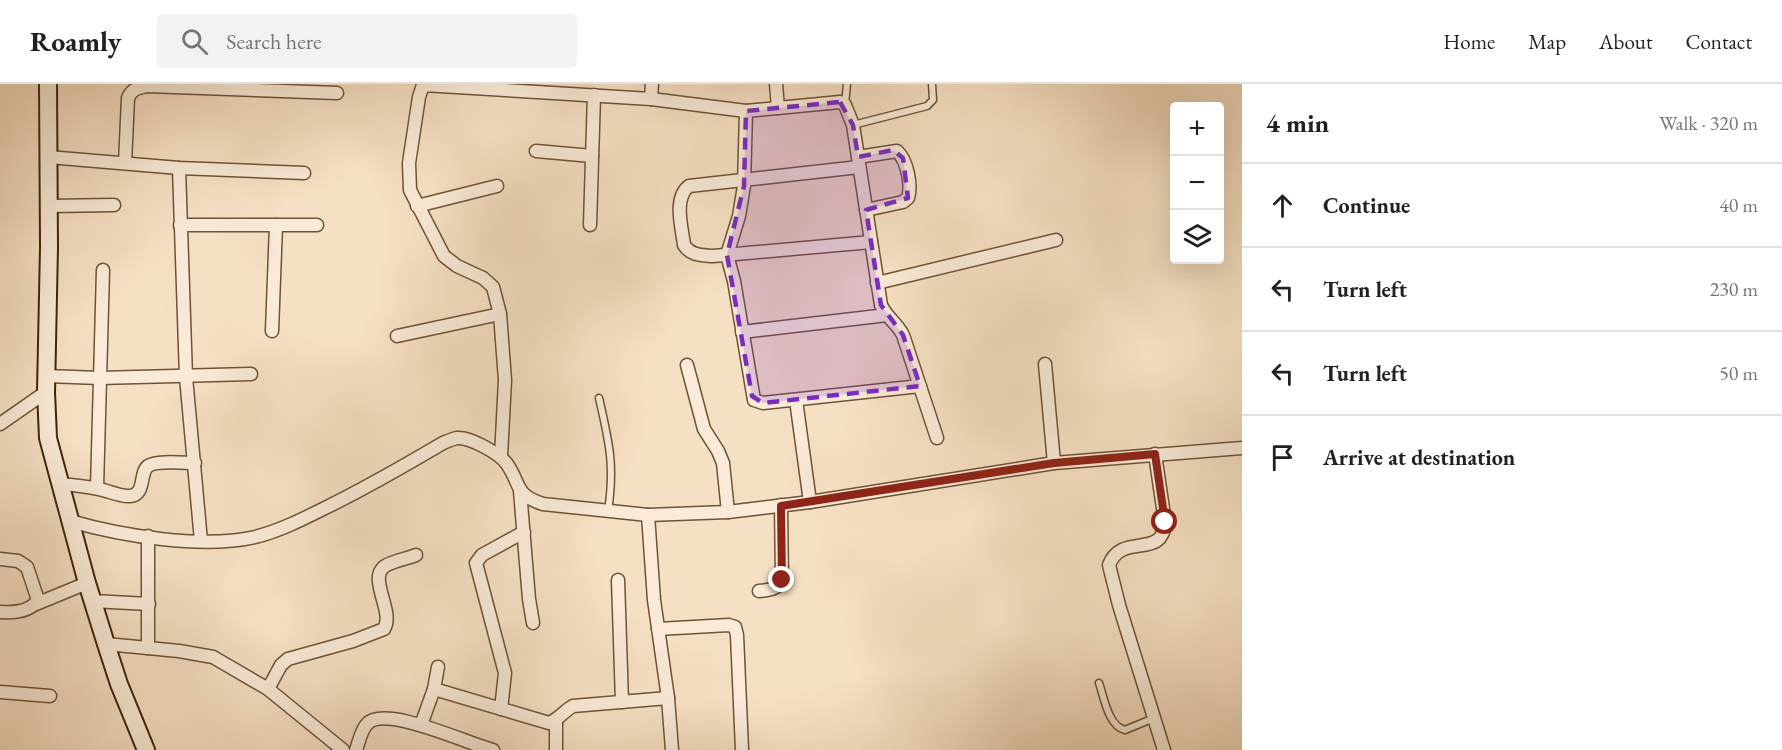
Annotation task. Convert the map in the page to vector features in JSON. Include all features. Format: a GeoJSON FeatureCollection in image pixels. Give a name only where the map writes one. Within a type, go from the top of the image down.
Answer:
{"type":"FeatureCollection","features":[{"type":"Feature","properties":{"kind":"street"},"geometry":{"type":"LineString","coordinates":[[48,84],[48,438],[92,601],[119,684],[146,750]]}},
{"type":"Feature","properties":{"kind":"street"},"geometry":{"type":"LineString","coordinates":[[651,99],[652,84]]}},
{"type":"Feature","properties":{"kind":"street"},"geometry":{"type":"LineString","coordinates":[[776,84],[778,108]]}},
{"type":"Feature","properties":{"kind":"street"},"geometry":{"type":"LineString","coordinates":[[501,456],[506,380],[500,314],[493,287],[483,278],[457,266],[444,256],[410,190],[409,162],[423,85],[554,89],[746,111],[833,101],[845,105],[853,125],[881,304],[903,334],[937,438]]}},
{"type":"Feature","properties":{"kind":"street"},"geometry":{"type":"LineString","coordinates":[[125,163],[128,98],[136,88],[337,93]]}},
{"type":"Feature","properties":{"kind":"street"},"geometry":{"type":"LineString","coordinates":[[590,225],[594,95]]}},
{"type":"Feature","properties":{"kind":"street"},"geometry":{"type":"LineString","coordinates":[[746,111],[744,179],[739,216],[727,255],[734,281],[754,400],[763,403],[920,386]]}},
{"type":"Feature","properties":{"kind":"street"},"geometry":{"type":"LineString","coordinates":[[536,151],[592,156]]}},
{"type":"Feature","properties":{"kind":"street"},"geometry":{"type":"LineString","coordinates":[[866,210],[906,200],[910,186],[903,158],[897,151],[885,151],[859,162],[689,186],[683,190],[681,198],[684,246],[688,251],[713,256],[871,242]]}},
{"type":"Feature","properties":{"kind":"street"},"geometry":{"type":"LineString","coordinates":[[48,157],[178,168],[304,173]]}},
{"type":"Feature","properties":{"kind":"street"},"geometry":{"type":"LineString","coordinates":[[178,168],[186,376],[201,541]]}},
{"type":"Feature","properties":{"kind":"street"},"geometry":{"type":"LineString","coordinates":[[417,206],[497,186]]}},
{"type":"Feature","properties":{"kind":"street"},"geometry":{"type":"LineString","coordinates":[[48,206],[114,205]]}},
{"type":"Feature","properties":{"kind":"street"},"geometry":{"type":"LineString","coordinates":[[180,225],[317,225]]}},
{"type":"Feature","properties":{"kind":"street"},"geometry":{"type":"LineString","coordinates":[[272,331],[276,225]]}},
{"type":"Feature","properties":{"kind":"street"},"geometry":{"type":"LineString","coordinates":[[877,283],[1056,240]]}},
{"type":"Feature","properties":{"kind":"street"},"geometry":{"type":"LineString","coordinates":[[97,488],[103,270]]}},
{"type":"Feature","properties":{"kind":"street"},"geometry":{"type":"LineString","coordinates":[[397,336],[500,314]]}},
{"type":"Feature","properties":{"kind":"street"},"geometry":{"type":"LineString","coordinates":[[742,332],[887,315]]}},
{"type":"Feature","properties":{"kind":"street"},"geometry":{"type":"LineString","coordinates":[[1045,364],[1054,463]]}},
{"type":"Feature","properties":{"kind":"street"},"geometry":{"type":"LineString","coordinates":[[687,365],[704,429],[723,463],[728,512]]}},
{"type":"Feature","properties":{"kind":"street"},"geometry":{"type":"LineString","coordinates":[[0,424],[47,384],[99,378],[251,374]]}},
{"type":"Feature","properties":{"kind":"street"},"geometry":{"type":"LineString","coordinates":[[796,400],[810,502]]}},
{"type":"Feature","properties":{"kind":"street"},"geometry":{"type":"LineString","coordinates":[[69,521],[148,536],[201,541],[242,539],[288,526],[345,498],[455,438],[464,439],[501,456],[520,491],[527,498],[543,504],[648,516],[728,512],[781,506],[1054,463],[1242,448]]}},
{"type":"Feature","properties":{"kind":"street"},"geometry":{"type":"LineString","coordinates":[[1155,454],[1165,532],[1158,541],[1115,553],[1109,565],[1119,605],[1164,750]]}},
{"type":"Feature","properties":{"kind":"street"},"geometry":{"type":"LineString","coordinates":[[60,484],[97,488],[130,496],[136,494],[140,489],[145,470],[149,465],[195,463]]}},
{"type":"Feature","properties":{"kind":"street"},"geometry":{"type":"LineString","coordinates":[[520,491],[533,623]]}},
{"type":"Feature","properties":{"kind":"street"},"geometry":{"type":"LineString","coordinates":[[759,591],[777,588],[782,580],[781,506]]}},
{"type":"Feature","properties":{"kind":"street"},"geometry":{"type":"LineString","coordinates":[[648,516],[672,750]]}},
{"type":"Feature","properties":{"kind":"street"},"geometry":{"type":"LineString","coordinates":[[501,709],[505,673],[476,563],[482,555],[524,532]]}},
{"type":"Feature","properties":{"kind":"street"},"geometry":{"type":"LineString","coordinates":[[148,536],[148,648]]}},
{"type":"Feature","properties":{"kind":"street"},"geometry":{"type":"LineString","coordinates":[[267,689],[281,665],[288,659],[353,641],[384,629],[387,620],[378,581],[380,572],[386,566],[416,555]]}},
{"type":"Feature","properties":{"kind":"street"},"geometry":{"type":"LineString","coordinates":[[0,559],[18,561],[27,567],[38,595],[36,604]]}},
{"type":"Feature","properties":{"kind":"street"},"geometry":{"type":"LineString","coordinates":[[618,580],[622,702]]}},
{"type":"Feature","properties":{"kind":"street"},"geometry":{"type":"LineString","coordinates":[[0,612],[18,612],[87,583]]}},
{"type":"Feature","properties":{"kind":"street"},"geometry":{"type":"LineString","coordinates":[[92,601],[148,604]]}},
{"type":"Feature","properties":{"kind":"street"},"geometry":{"type":"LineString","coordinates":[[658,629],[729,625],[735,627],[742,750]]}},
{"type":"Feature","properties":{"kind":"street"},"geometry":{"type":"LineString","coordinates":[[106,644],[213,657],[267,689],[343,750]]}},
{"type":"Feature","properties":{"kind":"street"},"geometry":{"type":"LineString","coordinates":[[421,725],[434,689],[438,667]]}},
{"type":"Feature","properties":{"kind":"street"},"geometry":{"type":"LineString","coordinates":[[434,689],[549,723],[573,706],[668,699]]}},
{"type":"Feature","properties":{"kind":"street"},"geometry":{"type":"LineString","coordinates":[[0,692],[50,696]]}},
{"type":"Feature","properties":{"kind":"street"},"geometry":{"type":"LineString","coordinates":[[356,750],[366,724],[382,717],[421,725],[493,750]]}},
{"type":"Feature","properties":{"kind":"street"},"geometry":{"type":"LineString","coordinates":[[556,720],[556,750]]}},
{"type":"Feature","properties":{"kind":"lane"},"geometry":{"type":"LineString","coordinates":[[845,105],[847,84]]}},
{"type":"Feature","properties":{"kind":"lane"},"geometry":{"type":"LineString","coordinates":[[853,125],[927,106],[933,100],[932,84]]}},
{"type":"Feature","properties":{"kind":"lane"},"geometry":{"type":"LineString","coordinates":[[599,398],[608,436],[612,469],[608,511]]}},
{"type":"Feature","properties":{"kind":"lane"},"geometry":{"type":"LineString","coordinates":[[1099,683],[1113,722],[1121,730],[1154,718]]}},
{"type":"Feature","properties":{"kind":"highlighted area"},"geometry":{"type":"Polygon","coordinates":[[[840,102],[853,125],[858,157],[893,150],[903,158],[908,198],[866,210],[881,305],[903,335],[920,386],[763,403],[752,396],[727,255],[744,186],[746,111],[840,102]]]}},
{"type":"Feature","properties":{"kind":"route"},"geometry":{"type":"LineString","coordinates":[[782,580],[781,506],[1054,463],[1155,454],[1165,522]]}}]}
